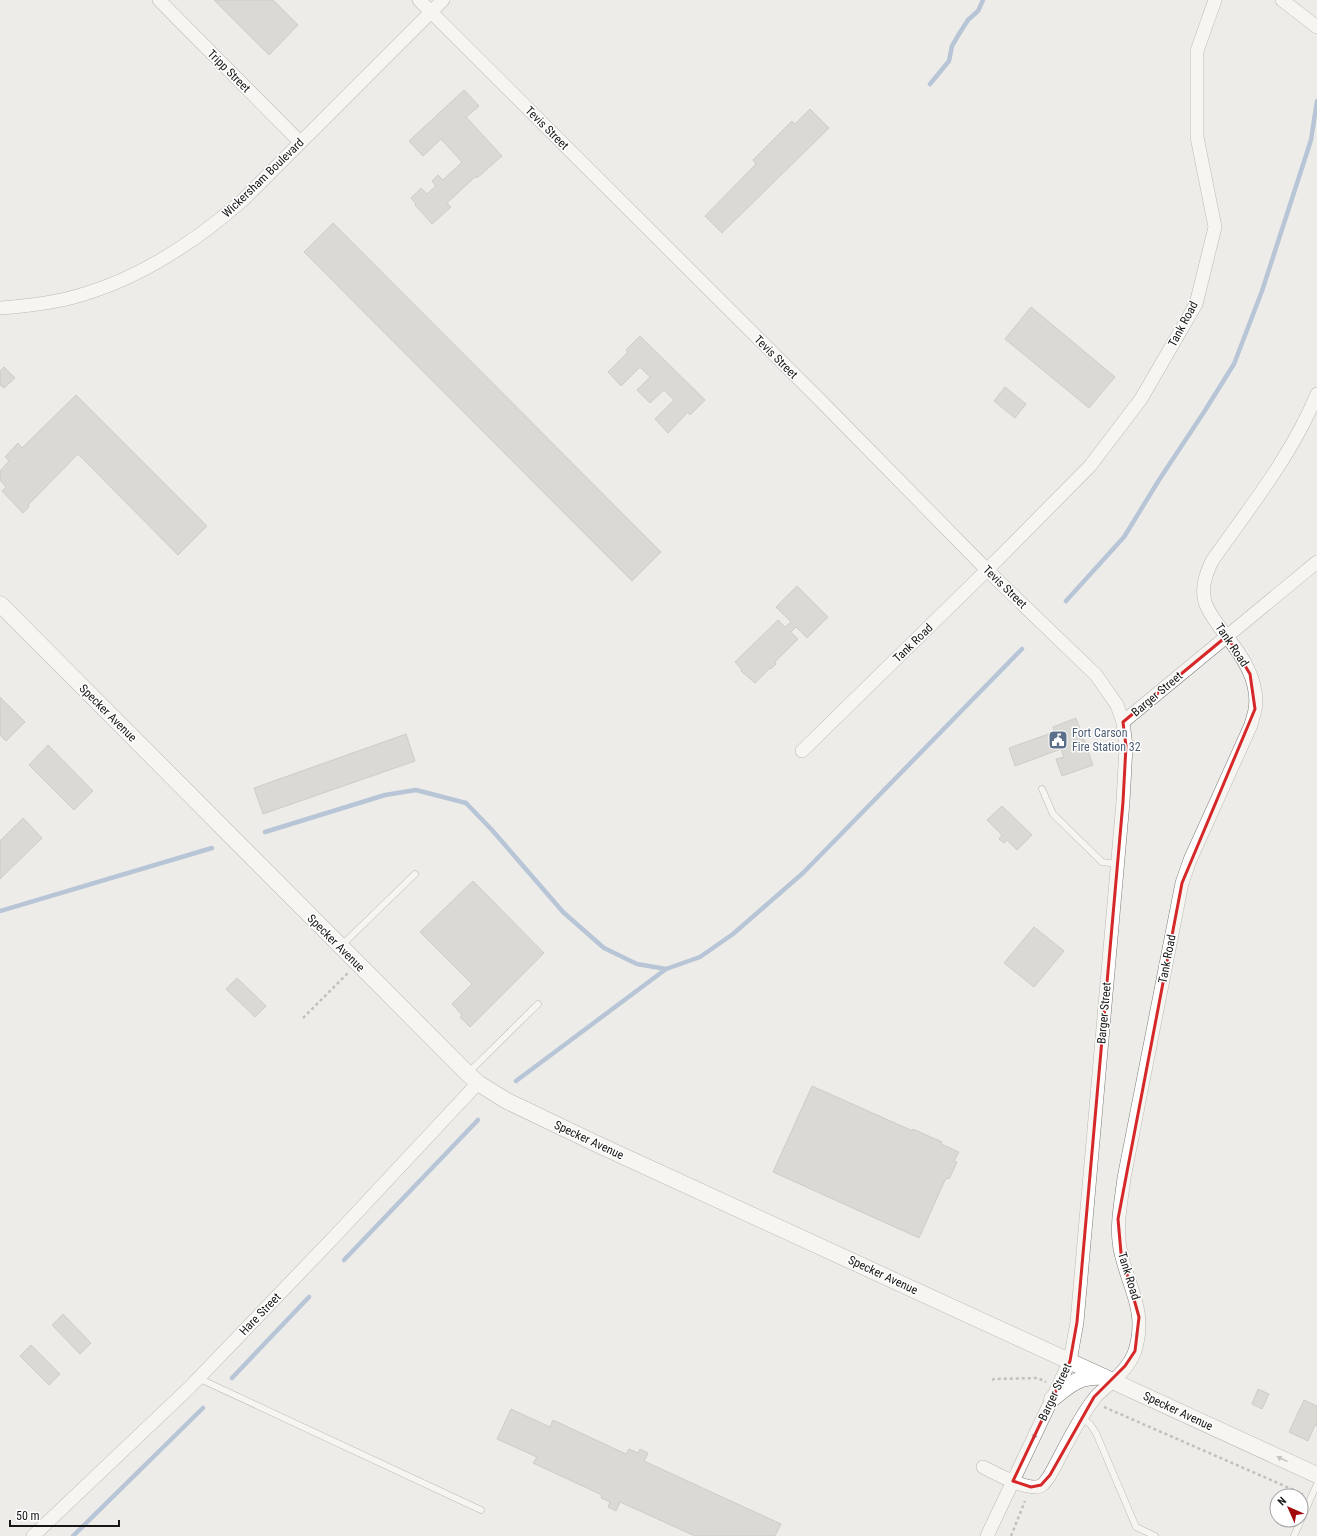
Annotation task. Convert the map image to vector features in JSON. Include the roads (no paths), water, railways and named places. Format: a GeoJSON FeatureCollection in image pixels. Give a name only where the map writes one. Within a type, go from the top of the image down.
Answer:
{"type":"FeatureCollection","features":[{"type":"Feature","properties":{"kind":"street","name":"Tripp Street"},"geometry":{"type":"LineString","coordinates":[[159,0],[300,142]]}},
{"type":"Feature","properties":{"kind":"street","name":"Tevis Street"},"geometry":{"type":"LineString","coordinates":[[419,0],[810,390],[987,570],[1096,675],[1117,705],[1124,722]]}},
{"type":"Feature","properties":{"kind":"street","name":"Wickersham Boulevard"},"geometry":{"type":"LineString","coordinates":[[0,308],[43,303],[81,296],[124,280],[180,249],[227,214],[243,200],[443,0]]}},
{"type":"Feature","properties":{"kind":"street","name":"Tank Road"},"geometry":{"type":"LineString","coordinates":[[802,751],[987,570],[1090,466],[1141,399],[1196,304],[1215,227],[1197,137],[1197,51],[1215,0]]}},
{"type":"Feature","properties":{"kind":"street"},"geometry":{"type":"LineString","coordinates":[[1282,0],[1317,27]]}},
{"type":"Feature","properties":{"kind":"street","name":"Tank Road"},"geometry":{"type":"LineString","coordinates":[[983,1467],[1013,1481],[1031,1487],[1041,1485],[1050,1476],[1092,1401],[1109,1379],[1132,1358],[1138,1335],[1138,1308],[1121,1253],[1118,1219],[1124,1178],[1182,883],[1190,860],[1251,725],[1256,709],[1255,691],[1244,660],[1211,615],[1205,602],[1205,576],[1212,561],[1270,480],[1295,441],[1309,414],[1317,394]]}},
{"type":"Feature","properties":{"kind":"street","name":"Barger Street"},"geometry":{"type":"LineString","coordinates":[[987,1536],[1070,1361],[1077,1322],[1117,864],[1126,746],[1124,722],[1317,562]]}},
{"type":"Feature","properties":{"kind":"street","name":"Specker Avenue"},"geometry":{"type":"LineString","coordinates":[[0,604],[340,947],[473,1078],[520,1108],[592,1142],[1317,1475]]}},
{"type":"Feature","properties":{"kind":"street","name":"Hare Street"},"geometry":{"type":"LineString","coordinates":[[33,1536],[198,1378],[335,1236],[473,1078]]}},
{"type":"Feature","properties":{"kind":"street"},"geometry":{"type":"LineString","coordinates":[[1055,1393],[1078,1380],[1093,1376],[1109,1379]]}},
{"type":"Feature","properties":{"kind":"lane"},"geometry":{"type":"LineString","coordinates":[[1042,789],[1053,814],[1102,862],[1117,864]]}},
{"type":"Feature","properties":{"kind":"lane"},"geometry":{"type":"LineString","coordinates":[[340,947],[415,874]]}},
{"type":"Feature","properties":{"kind":"lane"},"geometry":{"type":"LineString","coordinates":[[473,1078],[538,1004]]}},
{"type":"Feature","properties":{"kind":"lane"},"geometry":{"type":"LineString","coordinates":[[198,1378],[481,1510]]}},
{"type":"Feature","properties":{"kind":"lane"},"geometry":{"type":"LineString","coordinates":[[1082,1418],[1090,1424],[1096,1433],[1136,1527],[1144,1534],[1155,1536]]}},
{"type":"Feature","properties":{"kind":"lane"},"geometry":{"type":"LineString","coordinates":[[1294,1536],[1317,1484]]}},
{"type":"Feature","properties":{"kind":"waterway"},"geometry":{"type":"LineString","coordinates":[[930,84],[949,61],[952,46],[968,20],[978,11],[983,0]]}},
{"type":"Feature","properties":{"kind":"waterway"},"geometry":{"type":"LineString","coordinates":[[1066,601],[1124,537],[1234,364],[1262,291],[1311,140],[1317,101]]}},
{"type":"Feature","properties":{"kind":"waterway"},"geometry":{"type":"LineString","coordinates":[[265,832],[385,795],[416,790],[466,803],[492,830],[563,912],[604,948],[637,964],[666,969],[700,957],[733,934],[803,873],[1022,649]]}},
{"type":"Feature","properties":{"kind":"waterway"},"geometry":{"type":"LineString","coordinates":[[0,911],[212,848]]}},
{"type":"Feature","properties":{"kind":"waterway"},"geometry":{"type":"LineString","coordinates":[[516,1081],[666,969]]}},
{"type":"Feature","properties":{"kind":"waterway"},"geometry":{"type":"LineString","coordinates":[[344,1260],[478,1120]]}},
{"type":"Feature","properties":{"kind":"waterway"},"geometry":{"type":"LineString","coordinates":[[232,1378],[309,1297]]}},
{"type":"Feature","properties":{"kind":"waterway"},"geometry":{"type":"LineString","coordinates":[[73,1536],[203,1408]]}},
{"type":"Feature","properties":{"kind":"place","name":"Fort Carson Fire Station 32"},"geometry":{"type":"Point","coordinates":[1058,740]}}]}
